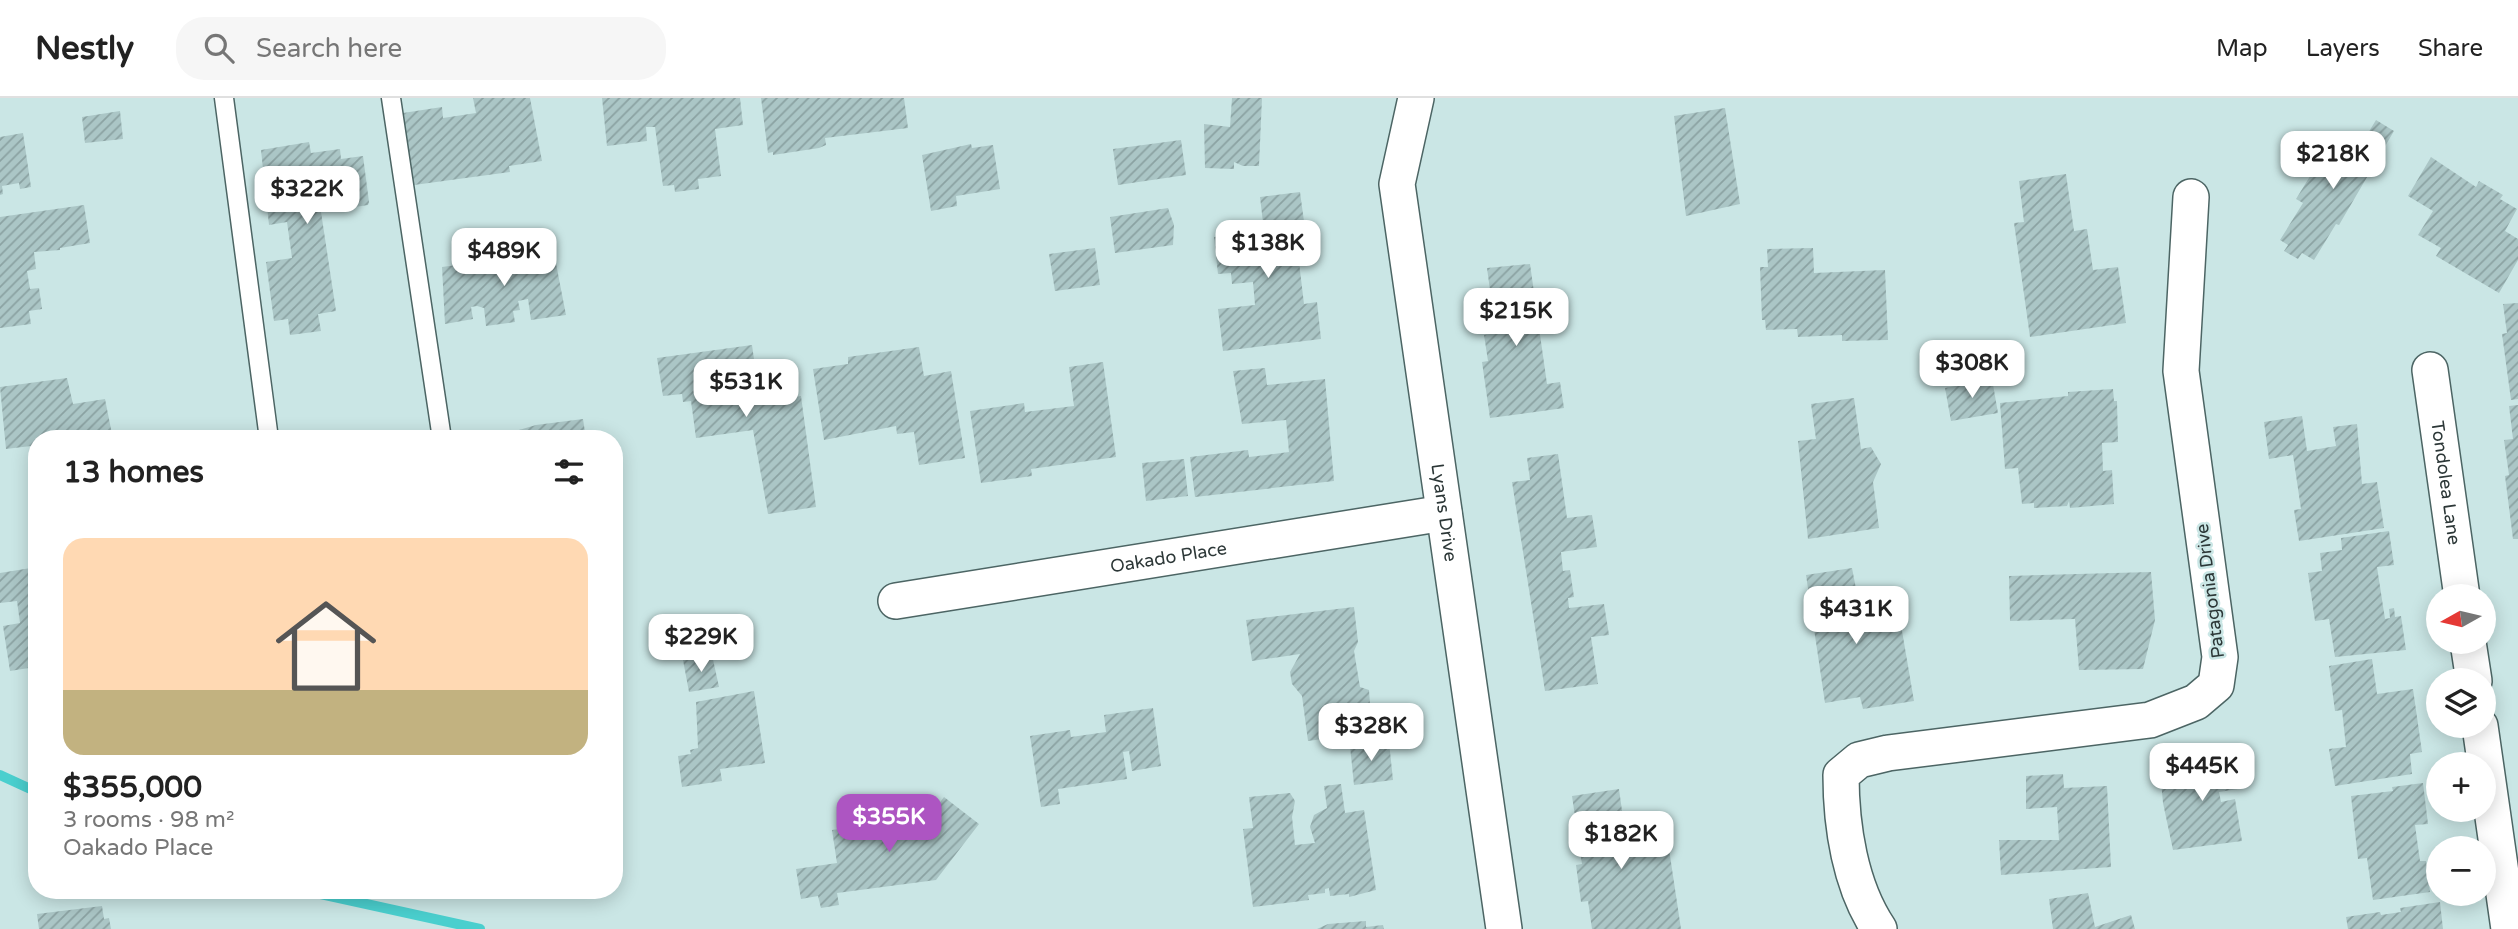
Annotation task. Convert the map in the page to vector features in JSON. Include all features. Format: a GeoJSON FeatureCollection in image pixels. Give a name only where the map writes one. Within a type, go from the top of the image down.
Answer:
{"type":"FeatureCollection","features":[{"type":"Feature","properties":{"kind":"street","name":"Lyans Drive"},"geometry":{"type":"LineString","coordinates":[[1416,98],[1397,184],[1504,929]]}},
{"type":"Feature","properties":{"kind":"street","name":"Patagonia Drive"},"geometry":{"type":"LineString","coordinates":[[1879,929],[1867,912],[1850,853],[1841,806],[1841,775],[1859,760],[1888,752],[2150,720],[2196,702],[2216,685],[2220,657],[2181,371],[2191,197]]}},
{"type":"Feature","properties":{"kind":"street","name":"Tondolea Lane"},"geometry":{"type":"LineString","coordinates":[[2430,370],[2460,584]]}},
{"type":"Feature","properties":{"kind":"street","name":"Oakado Place"},"geometry":{"type":"LineString","coordinates":[[896,601],[1444,513]]}},
{"type":"Feature","properties":{"kind":"street"},"geometry":{"type":"LineString","coordinates":[[2482,738],[2509,929]]}},
{"type":"Feature","properties":{"kind":"lane"},"geometry":{"type":"LineString","coordinates":[[224,98],[268,430]]}},
{"type":"Feature","properties":{"kind":"lane"},"geometry":{"type":"LineString","coordinates":[[391,98],[441,430]]}},
{"type":"Feature","properties":{"kind":"building"},"geometry":{"type":"Polygon","coordinates":[[[473,98],[530,98],[542,161],[509,166],[510,172],[414,185],[403,113],[442,107],[443,118],[476,113],[473,98]]]}},
{"type":"Feature","properties":{"kind":"building"},"geometry":{"type":"Polygon","coordinates":[[[602,98],[740,98],[743,125],[715,129],[721,176],[698,179],[699,189],[675,192],[674,185],[663,186],[655,127],[646,127],[647,141],[607,146],[602,98]]]}},
{"type":"Feature","properties":{"kind":"building"},"geometry":{"type":"Polygon","coordinates":[[[761,98],[904,98],[908,128],[825,138],[826,145],[819,148],[773,155],[773,152],[768,153],[761,98]]]}},
{"type":"Feature","properties":{"kind":"building"},"geometry":{"type":"Polygon","coordinates":[[[1232,98],[1262,98],[1259,166],[1243,166],[1234,162],[1234,169],[1205,168],[1204,124],[1230,127],[1232,98]]]}},
{"type":"Feature","properties":{"kind":"building"},"geometry":{"type":"Polygon","coordinates":[[[1725,108],[1740,204],[1686,216],[1674,116],[1725,108]]]}},
{"type":"Feature","properties":{"kind":"building"},"geometry":{"type":"Polygon","coordinates":[[[120,111],[123,139],[85,143],[82,117],[120,111]]]}},
{"type":"Feature","properties":{"kind":"building"},"geometry":{"type":"Polygon","coordinates":[[[2376,120],[2394,131],[2339,225],[2336,224],[2314,260],[2302,253],[2298,259],[2284,251],[2288,245],[2280,240],[2303,203],[2296,199],[2336,134],[2359,148],[2376,120]]]}},
{"type":"Feature","properties":{"kind":"building"},"geometry":{"type":"Polygon","coordinates":[[[23,133],[31,187],[20,189],[19,183],[2,186],[3,194],[0,195],[0,137],[23,133]]]}},
{"type":"Feature","properties":{"kind":"building"},"geometry":{"type":"Polygon","coordinates":[[[1181,140],[1186,175],[1118,185],[1113,149],[1181,140]]]}},
{"type":"Feature","properties":{"kind":"building"},"geometry":{"type":"Polygon","coordinates":[[[309,142],[311,153],[340,149],[341,159],[363,156],[369,202],[368,205],[321,212],[336,311],[318,314],[321,331],[290,335],[288,319],[274,321],[266,262],[292,258],[287,222],[269,225],[261,150],[309,142]]]}},
{"type":"Feature","properties":{"kind":"building"},"geometry":{"type":"Polygon","coordinates":[[[971,144],[972,148],[993,145],[1000,189],[956,196],[957,206],[931,211],[922,155],[971,144]]]}},
{"type":"Feature","properties":{"kind":"building"},"geometry":{"type":"Polygon","coordinates":[[[2431,157],[2476,187],[2479,181],[2503,195],[2500,199],[2517,209],[2505,231],[2518,239],[2518,260],[2499,293],[2436,256],[2441,248],[2418,235],[2433,211],[2408,196],[2431,157]]]}},
{"type":"Feature","properties":{"kind":"building"},"geometry":{"type":"Polygon","coordinates":[[[2066,174],[2074,231],[2087,229],[2093,270],[2118,267],[2126,323],[2030,337],[2014,223],[2024,222],[2019,181],[2066,174]]]}},
{"type":"Feature","properties":{"kind":"building"},"geometry":{"type":"Polygon","coordinates":[[[1300,192],[1306,236],[1296,237],[1304,304],[1317,302],[1321,339],[1223,351],[1218,309],[1255,305],[1253,282],[1232,284],[1231,273],[1218,274],[1214,237],[1264,231],[1260,197],[1300,192]]]}},
{"type":"Feature","properties":{"kind":"building"},"geometry":{"type":"Polygon","coordinates":[[[84,205],[90,243],[60,250],[34,252],[36,269],[27,271],[30,289],[39,288],[42,309],[29,311],[31,324],[0,328],[0,217],[84,205]]]}},
{"type":"Feature","properties":{"kind":"building"},"geometry":{"type":"Polygon","coordinates":[[[1168,208],[1174,225],[1173,245],[1115,253],[1110,217],[1168,208]]]}},
{"type":"Feature","properties":{"kind":"building"},"geometry":{"type":"Polygon","coordinates":[[[525,248],[526,251],[553,248],[566,315],[531,320],[528,299],[518,301],[520,310],[513,311],[515,322],[486,326],[484,308],[477,306],[471,307],[473,319],[445,324],[442,267],[509,258],[508,250],[525,248]]]}},
{"type":"Feature","properties":{"kind":"building"},"geometry":{"type":"Polygon","coordinates":[[[1095,248],[1100,285],[1055,291],[1049,254],[1095,248]]]}},
{"type":"Feature","properties":{"kind":"building"},"geometry":{"type":"Polygon","coordinates":[[[1813,248],[1814,273],[1885,270],[1888,340],[1842,341],[1842,335],[1798,337],[1797,329],[1766,330],[1765,320],[1762,320],[1760,267],[1768,267],[1767,249],[1813,248]]]}},
{"type":"Feature","properties":{"kind":"building"},"geometry":{"type":"Polygon","coordinates":[[[1530,264],[1547,384],[1560,382],[1564,408],[1490,418],[1482,362],[1488,361],[1484,335],[1490,334],[1486,306],[1492,305],[1487,268],[1530,264]]]}},
{"type":"Feature","properties":{"kind":"building"},"geometry":{"type":"Polygon","coordinates":[[[2518,303],[2518,399],[2511,400],[2502,334],[2507,333],[2503,304],[2518,303]]]}},
{"type":"Feature","properties":{"kind":"building"},"geometry":{"type":"Polygon","coordinates":[[[752,345],[760,402],[801,396],[816,507],[768,514],[753,430],[696,438],[691,401],[683,402],[682,394],[663,396],[657,358],[752,345]]]}},
{"type":"Feature","properties":{"kind":"building"},"geometry":{"type":"Polygon","coordinates":[[[919,347],[924,376],[951,371],[965,458],[919,465],[914,432],[897,434],[896,426],[824,440],[813,369],[848,364],[848,357],[919,347]]]}},
{"type":"Feature","properties":{"kind":"building"},"geometry":{"type":"Polygon","coordinates":[[[1103,362],[1116,457],[1031,469],[1032,476],[981,483],[970,411],[1024,403],[1025,412],[1074,406],[1069,367],[1103,362]]]}},
{"type":"Feature","properties":{"kind":"building"},"geometry":{"type":"Polygon","coordinates":[[[1265,368],[1267,385],[1325,379],[1334,481],[1195,497],[1190,457],[1248,450],[1249,457],[1289,452],[1286,420],[1242,424],[1233,371],[1265,368]]]}},
{"type":"Feature","properties":{"kind":"building"},"geometry":{"type":"Polygon","coordinates":[[[67,378],[73,404],[105,399],[111,430],[28,430],[28,446],[6,449],[0,387],[67,378]]]}},
{"type":"Feature","properties":{"kind":"building"},"geometry":{"type":"Polygon","coordinates":[[[1992,379],[1998,413],[1951,421],[1945,388],[1992,379]]]}},
{"type":"Feature","properties":{"kind":"building"},"geometry":{"type":"Polygon","coordinates":[[[2113,389],[2114,401],[2117,401],[2118,442],[2102,443],[2103,471],[2112,470],[2114,504],[2070,508],[2069,501],[2067,506],[2034,508],[2034,503],[2022,504],[2018,468],[2005,469],[2000,403],[2068,396],[2068,392],[2113,389]]]}},
{"type":"Feature","properties":{"kind":"building"},"geometry":{"type":"Polygon","coordinates":[[[1854,398],[1861,449],[1871,447],[1881,464],[1873,482],[1879,528],[1808,539],[1798,441],[1816,439],[1811,404],[1854,398]]]}},
{"type":"Feature","properties":{"kind":"building"},"geometry":{"type":"Polygon","coordinates":[[[2518,405],[2518,539],[2513,539],[2505,476],[2509,475],[2504,440],[2513,439],[2509,406],[2518,405]]]}},
{"type":"Feature","properties":{"kind":"building"},"geometry":{"type":"Polygon","coordinates":[[[2302,416],[2307,451],[2336,446],[2333,427],[2357,424],[2362,484],[2377,482],[2384,528],[2299,541],[2294,510],[2301,509],[2293,455],[2269,459],[2264,422],[2302,416]]]}},
{"type":"Feature","properties":{"kind":"building"},"geometry":{"type":"Polygon","coordinates":[[[583,419],[585,430],[519,430],[583,419]]]}},
{"type":"Feature","properties":{"kind":"building"},"geometry":{"type":"Polygon","coordinates":[[[1558,454],[1567,518],[1592,515],[1597,547],[1561,552],[1563,571],[1570,570],[1574,597],[1568,598],[1569,608],[1604,604],[1609,635],[1591,637],[1598,684],[1545,691],[1512,482],[1530,480],[1527,458],[1558,454]]]}},
{"type":"Feature","properties":{"kind":"building"},"geometry":{"type":"Polygon","coordinates":[[[1184,459],[1188,496],[1146,501],[1142,463],[1184,459]]]}},
{"type":"Feature","properties":{"kind":"building"},"geometry":{"type":"Polygon","coordinates":[[[2389,531],[2394,565],[2377,567],[2385,619],[2390,618],[2389,609],[2394,608],[2395,617],[2401,616],[2406,650],[2335,657],[2329,619],[2315,621],[2308,573],[2322,571],[2320,553],[2342,550],[2341,538],[2389,531]]]}},
{"type":"Feature","properties":{"kind":"building"},"geometry":{"type":"Polygon","coordinates":[[[28,568],[28,668],[10,671],[3,626],[20,623],[17,601],[0,603],[0,573],[28,568]]]}},
{"type":"Feature","properties":{"kind":"building"},"geometry":{"type":"Polygon","coordinates":[[[1852,568],[1864,630],[1901,625],[1914,701],[1863,709],[1860,697],[1825,703],[1806,575],[1852,568]]]}},
{"type":"Feature","properties":{"kind":"building"},"geometry":{"type":"Polygon","coordinates":[[[2151,572],[2155,620],[2143,669],[2079,670],[2075,619],[2010,621],[2009,576],[2151,572]]]}},
{"type":"Feature","properties":{"kind":"building"},"geometry":{"type":"Polygon","coordinates":[[[1354,607],[1358,642],[1354,651],[1360,687],[1369,690],[1372,732],[1308,741],[1302,696],[1292,684],[1290,672],[1300,654],[1252,661],[1246,620],[1354,607]]]}},
{"type":"Feature","properties":{"kind":"building"},"geometry":{"type":"Polygon","coordinates":[[[712,655],[719,687],[689,692],[683,660],[712,655]]]}},
{"type":"Feature","properties":{"kind":"building"},"geometry":{"type":"Polygon","coordinates":[[[2372,659],[2377,694],[2413,689],[2422,752],[2410,754],[2412,774],[2335,786],[2329,749],[2346,747],[2342,710],[2335,711],[2329,666],[2372,659]]]}},
{"type":"Feature","properties":{"kind":"building"},"geometry":{"type":"Polygon","coordinates":[[[754,691],[765,763],[720,769],[722,781],[682,787],[678,756],[691,754],[690,750],[698,748],[696,702],[754,691]]]}},
{"type":"Feature","properties":{"kind":"building"},"geometry":{"type":"Polygon","coordinates":[[[1153,708],[1161,766],[1132,771],[1129,751],[1123,752],[1127,779],[1058,789],[1060,804],[1041,807],[1030,736],[1070,730],[1071,737],[1106,732],[1104,715],[1153,708]]]}},
{"type":"Feature","properties":{"kind":"building"},"geometry":{"type":"Polygon","coordinates":[[[1389,742],[1393,780],[1354,785],[1350,746],[1389,742]]]}},
{"type":"Feature","properties":{"kind":"building"},"geometry":{"type":"Polygon","coordinates":[[[2238,752],[2244,788],[2219,792],[2221,802],[2235,799],[2242,841],[2173,850],[2163,803],[2160,770],[2210,764],[2208,757],[2238,752]]]}},
{"type":"Feature","properties":{"kind":"building"},"geometry":{"type":"Polygon","coordinates":[[[2063,774],[2064,788],[2107,786],[2111,867],[2001,875],[1999,840],[2059,840],[2057,807],[2026,809],[2026,776],[2063,774]]]}},
{"type":"Feature","properties":{"kind":"building"},"geometry":{"type":"Polygon","coordinates":[[[2423,783],[2428,824],[2415,825],[2420,861],[2426,861],[2426,893],[2373,900],[2367,858],[2358,859],[2351,796],[2393,791],[2392,787],[2423,783]]]}},
{"type":"Feature","properties":{"kind":"building"},"geometry":{"type":"Polygon","coordinates":[[[1341,784],[1345,813],[1364,810],[1376,890],[1349,897],[1349,894],[1330,896],[1329,888],[1325,889],[1325,893],[1308,895],[1309,900],[1253,907],[1243,829],[1253,828],[1249,797],[1290,793],[1295,801],[1292,817],[1295,845],[1315,843],[1310,827],[1314,815],[1327,808],[1324,786],[1341,784]]]}},
{"type":"Feature","properties":{"kind":"building"},"geometry":{"type":"Polygon","coordinates":[[[1619,789],[1628,854],[1669,849],[1681,929],[1592,929],[1588,901],[1581,902],[1576,865],[1582,864],[1572,796],[1619,789]]]}},
{"type":"Feature","properties":{"kind":"building"},"geometry":{"type":"Polygon","coordinates":[[[944,797],[979,824],[936,880],[837,893],[839,905],[821,908],[818,896],[801,899],[796,869],[837,863],[832,830],[929,817],[944,797]]]}},
{"type":"Feature","properties":{"kind":"building"},"geometry":{"type":"Polygon","coordinates":[[[2088,893],[2095,927],[2131,915],[2135,929],[2053,929],[2049,899],[2088,893]]]}},
{"type":"Feature","properties":{"kind":"building"},"geometry":{"type":"Polygon","coordinates":[[[2426,904],[2440,906],[2443,929],[2348,929],[2346,917],[2401,912],[2400,908],[2426,904]]]}},
{"type":"Feature","properties":{"kind":"building"},"geometry":{"type":"Polygon","coordinates":[[[102,906],[104,919],[109,918],[111,929],[39,929],[37,914],[102,906]]]}},
{"type":"Feature","properties":{"kind":"building"},"geometry":{"type":"Polygon","coordinates":[[[1366,921],[1366,927],[1383,925],[1384,929],[1317,929],[1328,924],[1366,921]]]}},
{"type":"Feature","properties":{"kind":"waterway"},"geometry":{"type":"LineString","coordinates":[[0,775],[28,788]]}},
{"type":"Feature","properties":{"kind":"waterway"},"geometry":{"type":"LineString","coordinates":[[343,899],[480,929]]}}]}
